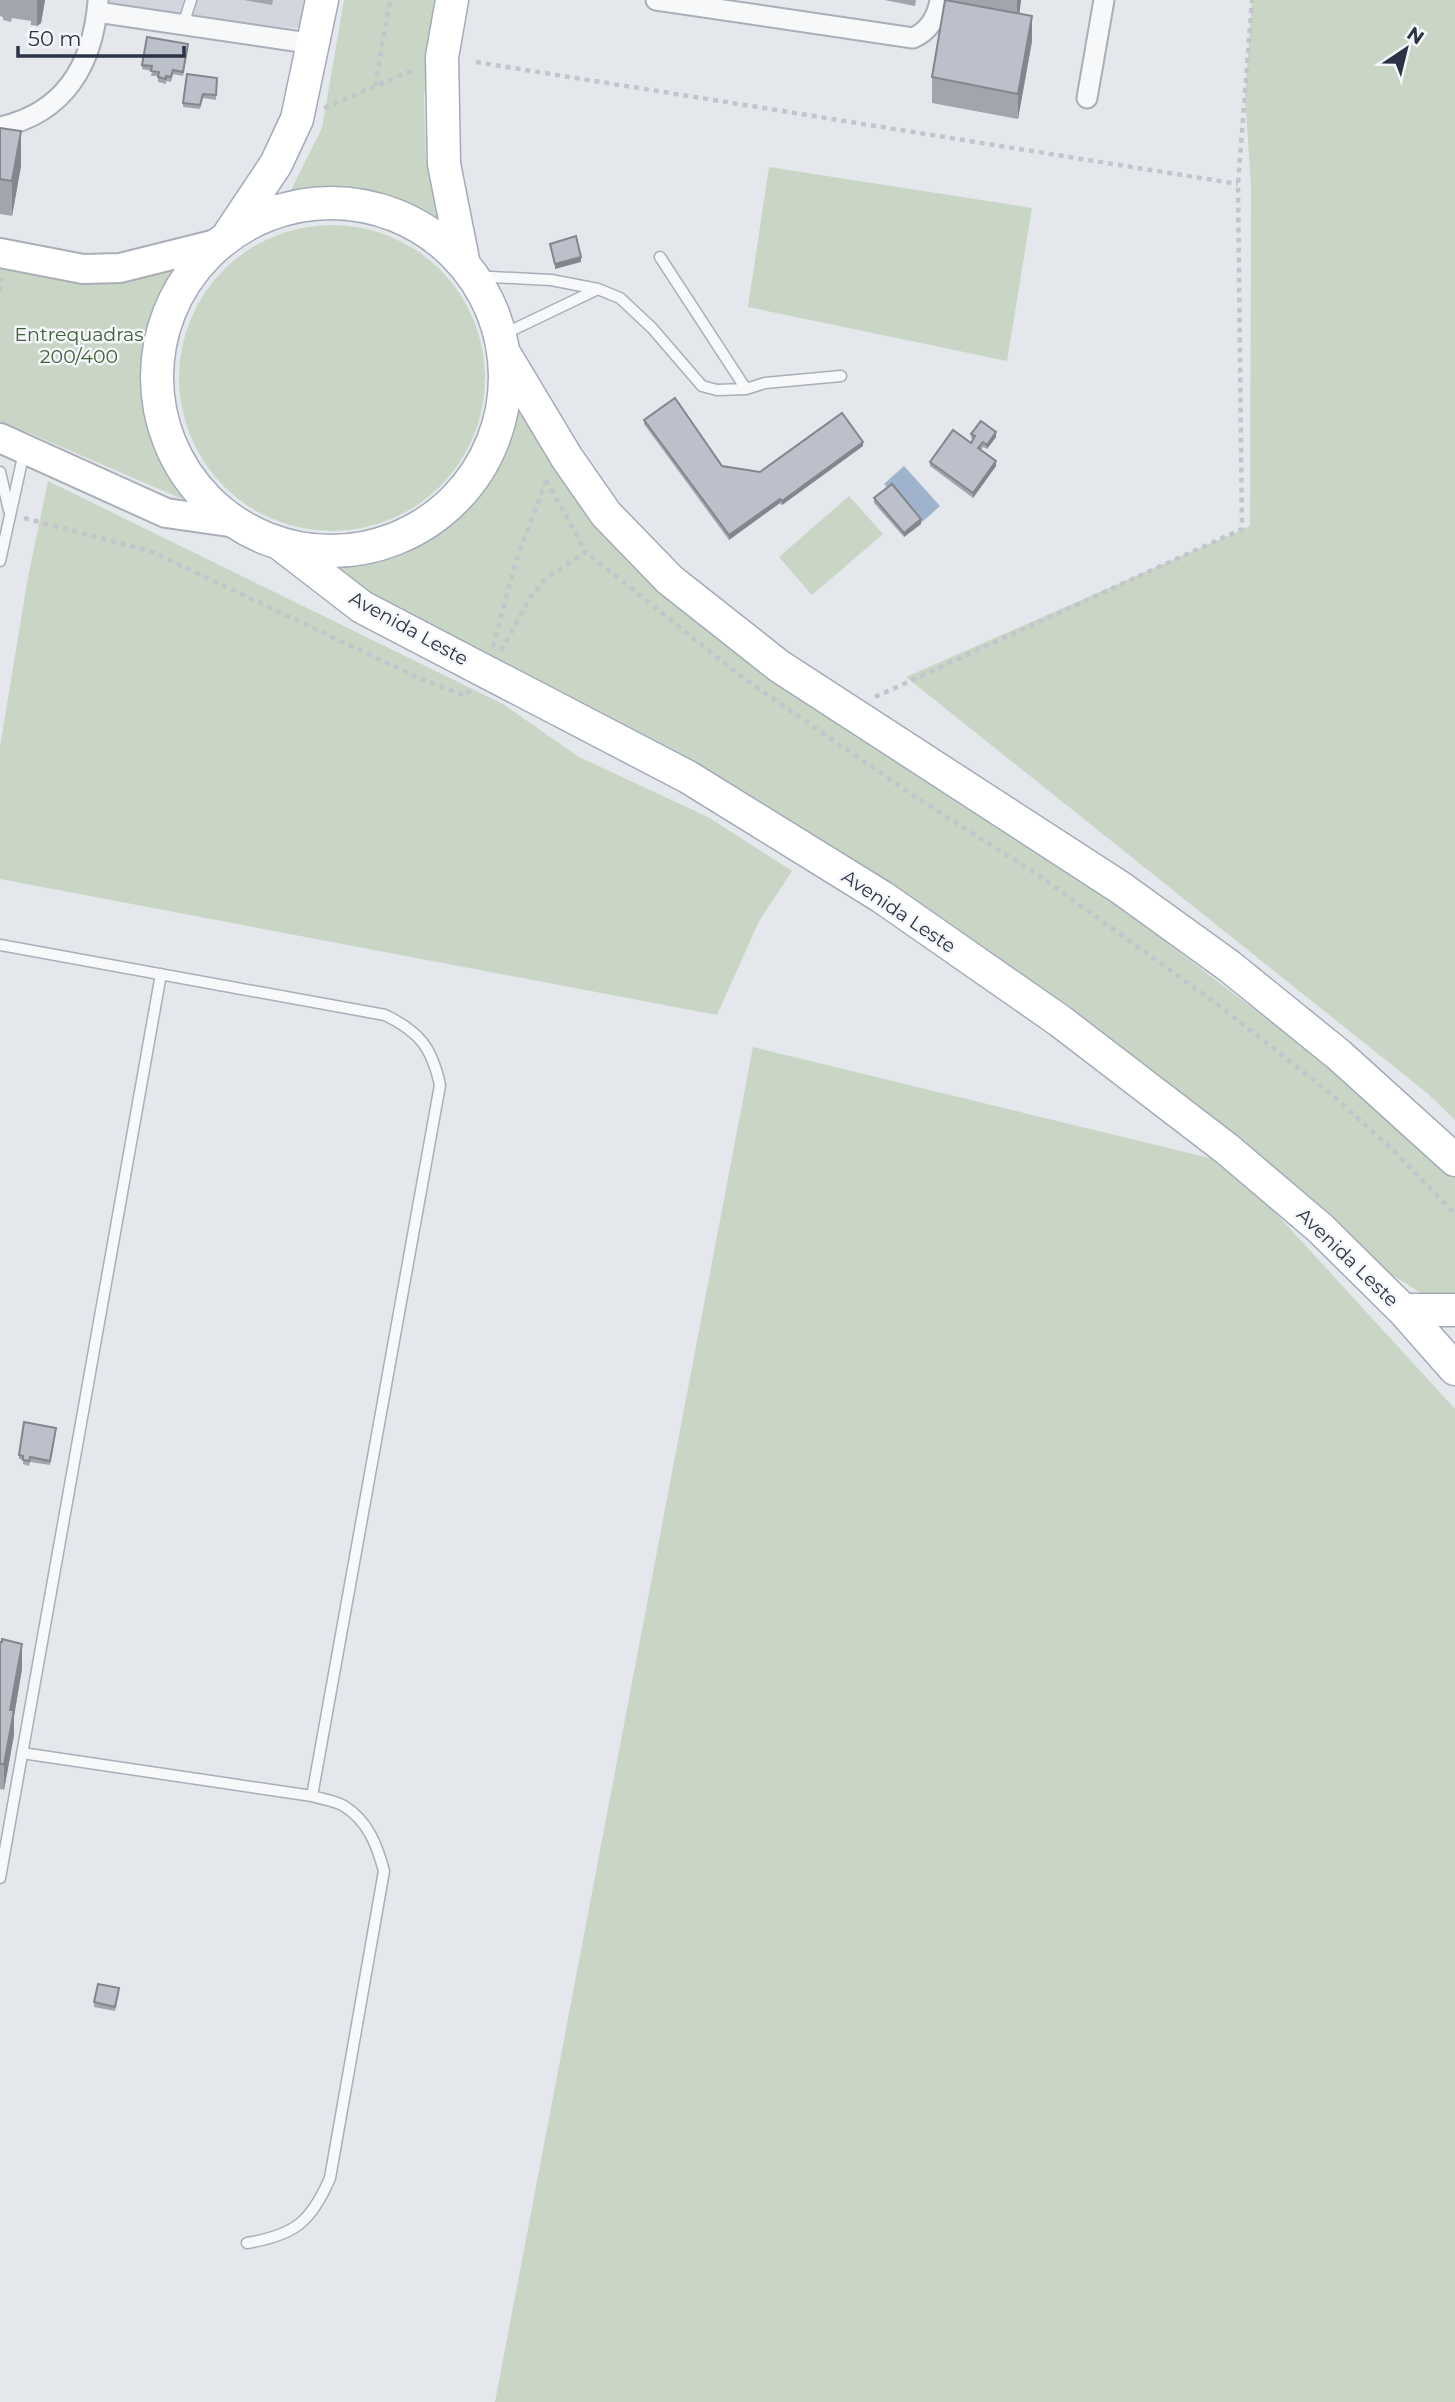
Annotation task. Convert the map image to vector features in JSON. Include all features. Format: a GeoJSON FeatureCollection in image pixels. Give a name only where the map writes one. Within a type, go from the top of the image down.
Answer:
{"type":"FeatureCollection","features":[{"type":"Feature","properties":{"kind":"main road"},"geometry":{"type":"LineString","coordinates":[[322,0],[315,44],[297,119],[276,164],[223,239],[181,285],[161,335],[156,389],[169,441],[196,488],[236,523],[257,535],[279,544],[329,552],[378,545],[424,525],[462,493],[490,451],[504,403],[502,344]]}},
{"type":"Feature","properties":{"kind":"main road"},"geometry":{"type":"LineString","coordinates":[[452,0],[442,57],[444,164],[469,271]]}},
{"type":"Feature","properties":{"kind":"main road"},"geometry":{"type":"LineString","coordinates":[[0,253],[83,269],[120,268],[223,239],[276,211],[327,202],[378,209],[425,231],[469,271],[490,305],[502,344],[606,514],[670,580],[779,666],[1121,888],[1229,967],[1339,1055],[1455,1160]]}},
{"type":"Feature","properties":{"kind":"main road"},"geometry":{"type":"LineString","coordinates":[[12,443],[166,513],[236,523]]}},
{"type":"Feature","properties":{"kind":"main road","name":"Avenida Leste"},"geometry":{"type":"LineString","coordinates":[[279,544],[362,607],[688,777],[882,897],[1060,1021],[1227,1149],[1320,1228],[1403,1310],[1455,1369]]}},
{"type":"Feature","properties":{"kind":"main road"},"geometry":{"type":"LineString","coordinates":[[1403,1310],[1455,1310]]}},
{"type":"Feature","properties":{"kind":"street"},"geometry":{"type":"LineString","coordinates":[[656,0],[766,9],[913,38],[925,33],[940,0]]}},
{"type":"Feature","properties":{"kind":"street"},"geometry":{"type":"LineString","coordinates":[[1087,98],[1104,0]]}},
{"type":"Feature","properties":{"kind":"street"},"geometry":{"type":"LineString","coordinates":[[0,127],[28,120],[49,108],[68,89],[90,42],[98,6],[183,25],[315,44]]}},
{"type":"Feature","properties":{"kind":"lane"},"geometry":{"type":"LineString","coordinates":[[183,25],[191,0]]}},
{"type":"Feature","properties":{"kind":"lane"},"geometry":{"type":"LineString","coordinates":[[660,257],[746,389]]}},
{"type":"Feature","properties":{"kind":"lane"},"geometry":{"type":"LineString","coordinates":[[469,271],[551,280],[597,289],[620,298],[631,306],[702,386],[717,390],[746,389],[765,383],[841,376]]}},
{"type":"Feature","properties":{"kind":"lane"},"geometry":{"type":"LineString","coordinates":[[502,344],[597,289]]}},
{"type":"Feature","properties":{"kind":"lane"},"geometry":{"type":"LineString","coordinates":[[0,561],[10,514],[12,443]]}},
{"type":"Feature","properties":{"kind":"lane"},"geometry":{"type":"LineString","coordinates":[[0,472],[10,514]]}},
{"type":"Feature","properties":{"kind":"lane"},"geometry":{"type":"LineString","coordinates":[[0,945],[386,1015],[406,1025],[423,1042],[435,1062],[440,1084],[312,1796]]}},
{"type":"Feature","properties":{"kind":"lane"},"geometry":{"type":"LineString","coordinates":[[0,1878],[161,974]]}},
{"type":"Feature","properties":{"kind":"lane"},"geometry":{"type":"LineString","coordinates":[[22,1753],[312,1796],[343,1805],[363,1823],[377,1845],[384,1871],[330,2178],[319,2204],[300,2224],[275,2238],[247,2243]]}},
{"type":"Feature","properties":{"kind":"path"},"geometry":{"type":"LineString","coordinates":[[375,87],[390,0]]}},
{"type":"Feature","properties":{"kind":"path"},"geometry":{"type":"LineString","coordinates":[[845,710],[1242,529],[1238,184],[1252,0]]}},
{"type":"Feature","properties":{"kind":"path"},"geometry":{"type":"LineString","coordinates":[[297,119],[442,57]]}},
{"type":"Feature","properties":{"kind":"path"},"geometry":{"type":"LineString","coordinates":[[476,62],[1238,184]]}},
{"type":"Feature","properties":{"kind":"path"},"geometry":{"type":"LineString","coordinates":[[492,648],[516,561],[546,479],[554,469]]}},
{"type":"Feature","properties":{"kind":"path"},"geometry":{"type":"LineString","coordinates":[[546,479],[586,552],[743,678],[917,798],[1041,877],[1217,1004],[1330,1093],[1394,1151],[1455,1214]]}},
{"type":"Feature","properties":{"kind":"path"},"geometry":{"type":"LineString","coordinates":[[10,514],[150,551],[419,678],[465,696],[473,687]]}},
{"type":"Feature","properties":{"kind":"path"},"geometry":{"type":"LineString","coordinates":[[499,654],[530,598],[546,578],[586,552]]}},
{"type":"Feature","properties":{"kind":"shaded area"},"geometry":{"type":"Polygon","coordinates":[[[109,0],[333,0],[329,31],[109,12],[109,0]]]}},
{"type":"Feature","properties":{"kind":"green space"},"geometry":{"type":"Polygon","coordinates":[[[344,0],[434,0],[424,97],[426,159],[444,234],[410,211],[375,199],[323,191],[286,200],[322,128],[344,0]]]}},
{"type":"Feature","properties":{"kind":"green space"},"geometry":{"type":"Polygon","coordinates":[[[1252,0],[1455,0],[1455,1120],[1427,1093],[906,677],[1250,526],[1251,186],[1245,95],[1252,0]]]}},
{"type":"Feature","properties":{"kind":"green space"},"geometry":{"type":"Polygon","coordinates":[[[769,167],[1032,208],[1007,361],[748,307],[769,167]]]}},
{"type":"Feature","properties":{"kind":"green space"},"geometry":{"type":"Polygon","coordinates":[[[332,225],[362,228],[390,237],[417,251],[440,270],[459,293],[473,320],[482,348],[485,378],[482,408],[473,436],[459,463],[440,486],[417,505],[390,519],[362,528],[332,531],[302,528],[274,519],[247,505],[224,486],[205,463],[191,436],[182,408],[179,378],[182,348],[191,320],[205,293],[224,270],[247,251],[274,237],[302,228],[332,225]]]}},
{"type":"Feature","properties":{"kind":"green space","name":"Entrequadras 200/400"},"geometry":{"type":"Polygon","coordinates":[[[0,251],[82,265],[205,251],[163,308],[152,378],[163,457],[217,514],[29,433],[0,425],[0,251]]]}},
{"type":"Feature","properties":{"kind":"green space"},"geometry":{"type":"Polygon","coordinates":[[[505,363],[673,566],[1318,1058],[1455,1177],[1455,1302],[1432,1300],[1386,1271],[883,894],[297,552],[359,552],[410,536],[454,504],[487,460],[504,409],[505,363]]]}},
{"type":"Feature","properties":{"kind":"green space"},"geometry":{"type":"Polygon","coordinates":[[[48,481],[503,704],[579,757],[708,817],[792,871],[759,921],[717,1015],[0,879],[0,747],[28,577],[48,481]]]}},
{"type":"Feature","properties":{"kind":"green space"},"geometry":{"type":"Polygon","coordinates":[[[849,496],[883,534],[812,595],[779,557],[849,496]]]}},
{"type":"Feature","properties":{"kind":"green space"},"geometry":{"type":"Polygon","coordinates":[[[753,1047],[1230,1163],[1455,1409],[1455,2402],[495,2402],[753,1047]]]}},
{"type":"Feature","properties":{"kind":"water"},"geometry":{"type":"Polygon","coordinates":[[[904,466],[940,506],[921,523],[884,484],[904,466]]]}},
{"type":"Feature","properties":{"kind":"building"},"geometry":{"type":"Polygon","coordinates":[[[945,0],[1032,16],[1018,94],[932,77],[945,0]]]}},
{"type":"Feature","properties":{"kind":"building"},"geometry":{"type":"Polygon","coordinates":[[[147,37],[188,44],[183,72],[173,70],[171,77],[166,76],[166,79],[158,77],[159,72],[151,71],[152,66],[142,65],[147,37]]]}},
{"type":"Feature","properties":{"kind":"building"},"geometry":{"type":"Polygon","coordinates":[[[187,74],[217,78],[216,95],[203,94],[200,105],[183,103],[187,74]]]}},
{"type":"Feature","properties":{"kind":"building"},"geometry":{"type":"Polygon","coordinates":[[[0,128],[21,131],[12,181],[0,179],[0,128]]]}},
{"type":"Feature","properties":{"kind":"building"},"geometry":{"type":"Polygon","coordinates":[[[576,236],[581,257],[555,264],[550,244],[576,236]]]}},
{"type":"Feature","properties":{"kind":"building"},"geometry":{"type":"Polygon","coordinates":[[[675,398],[722,466],[760,472],[842,413],[863,442],[782,501],[780,499],[729,535],[644,420],[675,398]]]}},
{"type":"Feature","properties":{"kind":"building"},"geometry":{"type":"Polygon","coordinates":[[[981,421],[996,432],[987,445],[983,442],[978,448],[996,461],[973,493],[930,462],[953,430],[971,443],[975,436],[971,434],[981,421]]]}},
{"type":"Feature","properties":{"kind":"building"},"geometry":{"type":"Polygon","coordinates":[[[892,484],[921,519],[904,533],[874,498],[892,484]]]}},
{"type":"Feature","properties":{"kind":"building"},"geometry":{"type":"Polygon","coordinates":[[[24,1422],[56,1428],[50,1461],[30,1457],[29,1461],[23,1460],[23,1456],[19,1455],[24,1422]]]}},
{"type":"Feature","properties":{"kind":"building"},"geometry":{"type":"Polygon","coordinates":[[[2,1639],[22,1644],[10,1710],[14,1710],[4,1764],[0,1764],[0,1642],[2,1639]]]}},
{"type":"Feature","properties":{"kind":"building"},"geometry":{"type":"Polygon","coordinates":[[[98,1984],[119,1988],[115,2007],[94,2002],[98,1984]]]}}]}
